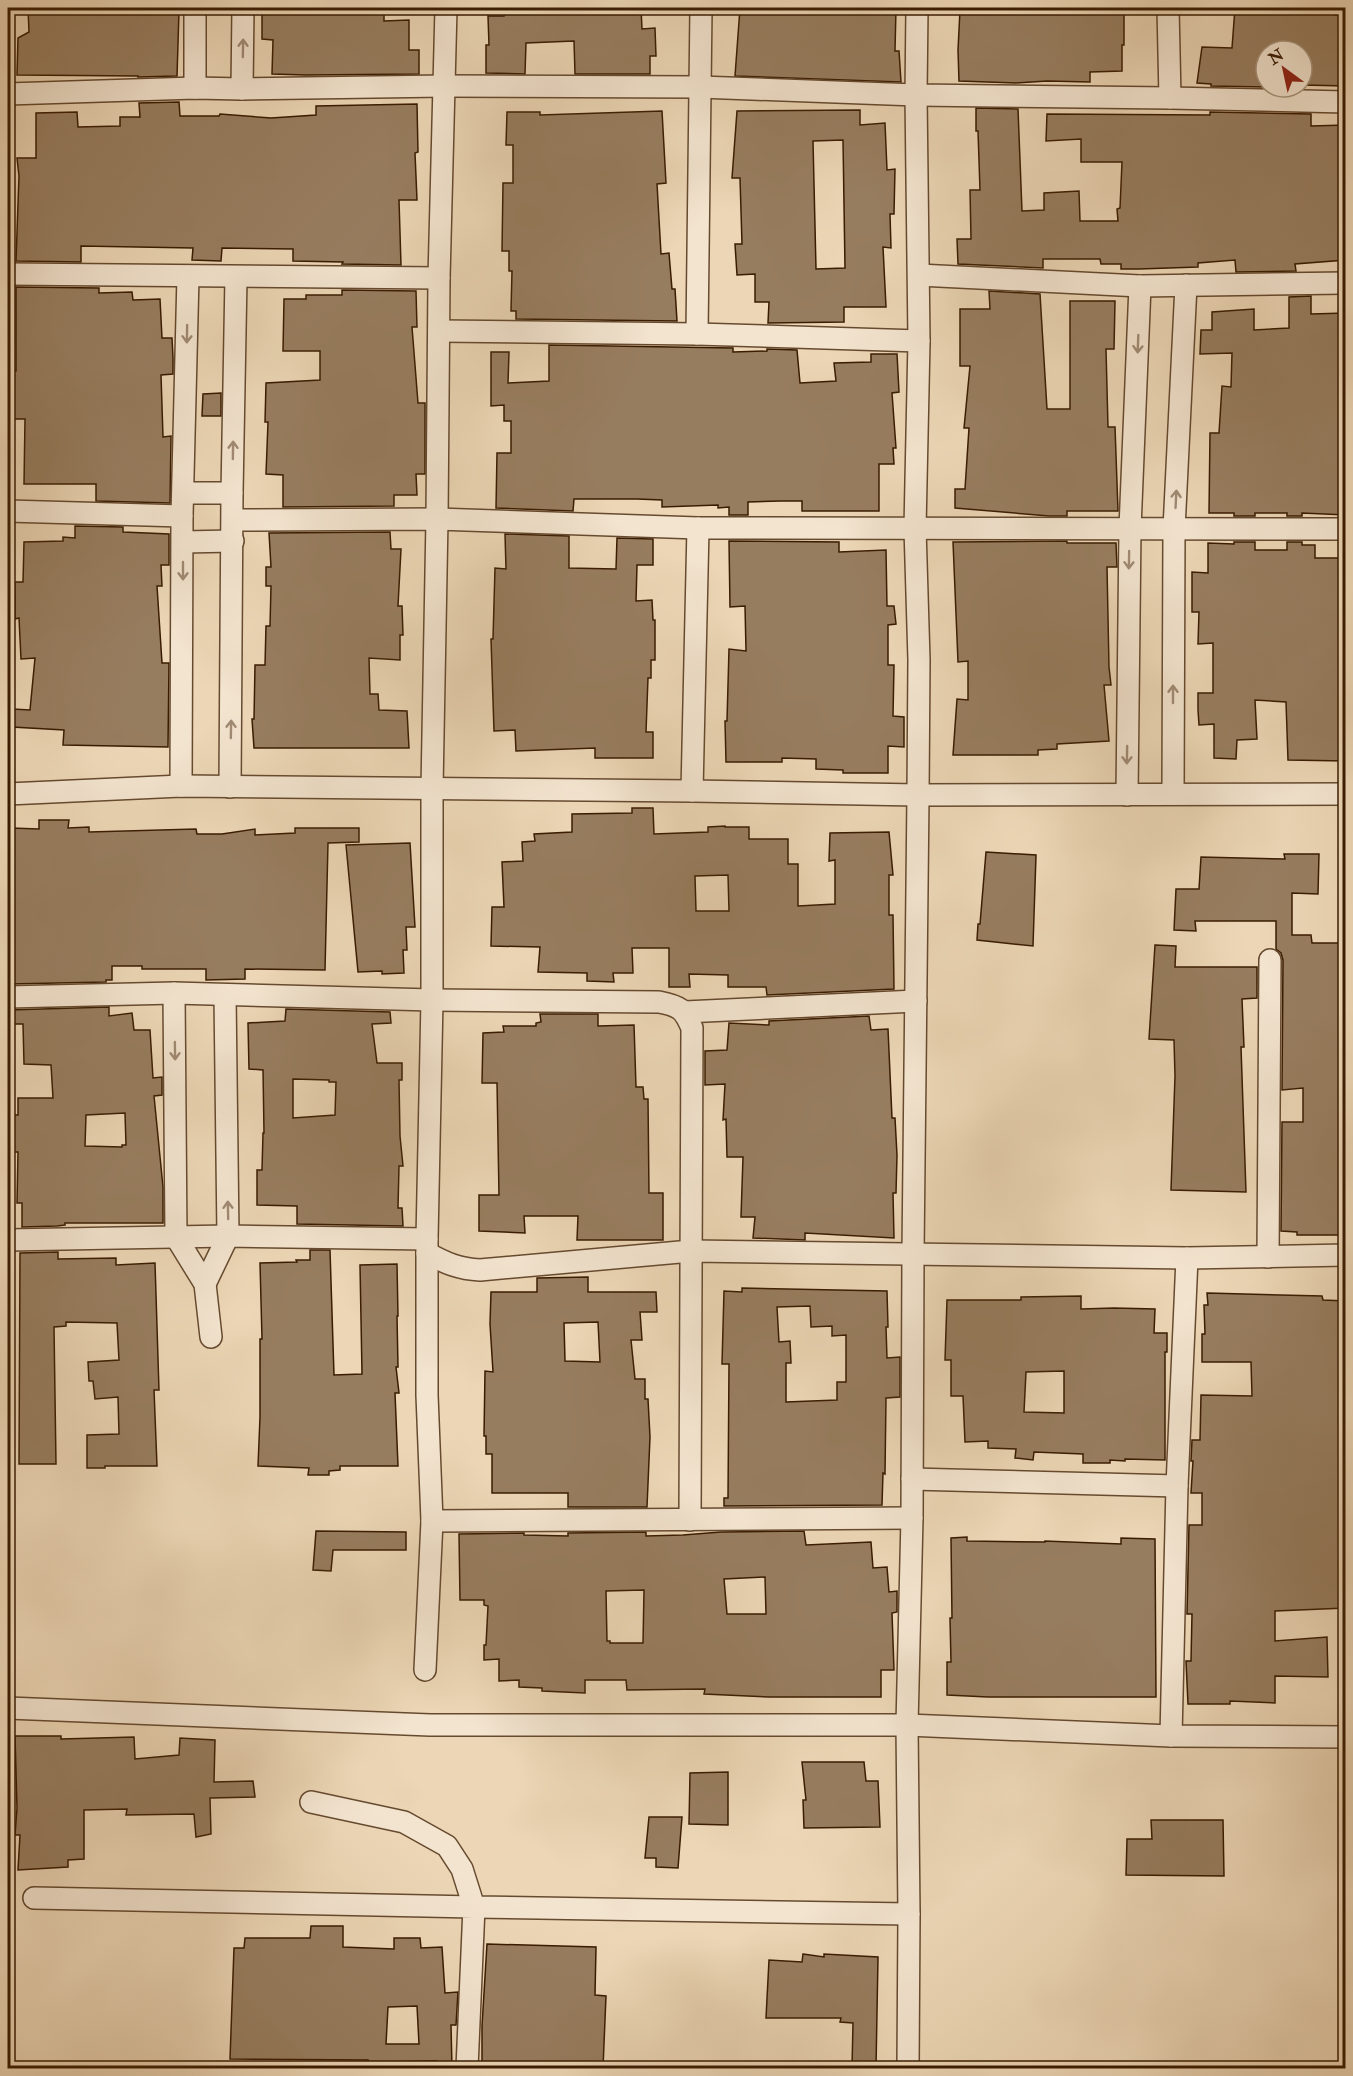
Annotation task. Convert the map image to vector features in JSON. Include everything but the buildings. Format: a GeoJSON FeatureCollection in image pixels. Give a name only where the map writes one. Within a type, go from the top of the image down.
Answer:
{"type":"FeatureCollection","features":[{"type":"Feature","properties":{"kind":"street"},"geometry":{"type":"LineString","coordinates":[[195,8],[195,88]]}},
{"type":"Feature","properties":{"kind":"street"},"geometry":{"type":"LineString","coordinates":[[242,89],[243,8]]}},
{"type":"Feature","properties":{"kind":"street"},"geometry":{"type":"LineString","coordinates":[[425,1670],[432,1521],[427,1395],[427,1246],[432,1000],[432,789],[439,278],[446,8]]}},
{"type":"Feature","properties":{"kind":"street"},"geometry":{"type":"LineString","coordinates":[[697,334],[701,8]]}},
{"type":"Feature","properties":{"kind":"street"},"geometry":{"type":"LineString","coordinates":[[908,2068],[907,1725],[912,1518],[919,660],[915,528],[919,341],[917,8]]}},
{"type":"Feature","properties":{"kind":"street"},"geometry":{"type":"LineString","coordinates":[[1168,8],[1170,98]]}},
{"type":"Feature","properties":{"kind":"street"},"geometry":{"type":"LineString","coordinates":[[8,93],[195,88],[700,87],[916,95],[1346,102]]}},
{"type":"Feature","properties":{"kind":"street"},"geometry":{"type":"LineString","coordinates":[[8,274],[439,278]]}},
{"type":"Feature","properties":{"kind":"street"},"geometry":{"type":"LineString","coordinates":[[919,275],[1140,286],[1346,283]]}},
{"type":"Feature","properties":{"kind":"street"},"geometry":{"type":"LineString","coordinates":[[182,786],[182,516],[188,276]]}},
{"type":"Feature","properties":{"kind":"street"},"geometry":{"type":"LineString","coordinates":[[230,788],[236,277]]}},
{"type":"Feature","properties":{"kind":"street"},"geometry":{"type":"LineString","coordinates":[[1173,794],[1174,530],[1186,285]]}},
{"type":"Feature","properties":{"kind":"street"},"geometry":{"type":"LineString","coordinates":[[1127,795],[1130,528],[1140,286]]}},
{"type":"Feature","properties":{"kind":"street"},"geometry":{"type":"LineString","coordinates":[[439,331],[697,334],[919,341]]}},
{"type":"Feature","properties":{"kind":"street"},"geometry":{"type":"LineString","coordinates":[[184,493],[232,493]]}},
{"type":"Feature","properties":{"kind":"street"},"geometry":{"type":"LineString","coordinates":[[8,511],[182,516]]}},
{"type":"Feature","properties":{"kind":"street"},"geometry":{"type":"LineString","coordinates":[[183,542],[233,531],[437,519],[698,528],[1346,529]]}},
{"type":"Feature","properties":{"kind":"street"},"geometry":{"type":"LineString","coordinates":[[692,791],[698,528]]}},
{"type":"Feature","properties":{"kind":"street"},"geometry":{"type":"LineString","coordinates":[[8,794],[182,786],[918,795],[1346,794]]}},
{"type":"Feature","properties":{"kind":"street"},"geometry":{"type":"LineString","coordinates":[[1268,1257],[1270,960]]}},
{"type":"Feature","properties":{"kind":"street"},"geometry":{"type":"LineString","coordinates":[[8,997],[174,993],[432,1000],[659,1002],[673,1005],[685,1012],[916,1001]]}},
{"type":"Feature","properties":{"kind":"street"},"geometry":{"type":"LineString","coordinates":[[174,993],[176,1237],[205,1284],[211,1337]]}},
{"type":"Feature","properties":{"kind":"street"},"geometry":{"type":"LineString","coordinates":[[205,1284],[228,1236],[225,994]]}},
{"type":"Feature","properties":{"kind":"street"},"geometry":{"type":"LineString","coordinates":[[685,1012],[692,1028],[690,1520]]}},
{"type":"Feature","properties":{"kind":"street"},"geometry":{"type":"LineString","coordinates":[[8,1240],[228,1236],[427,1246],[447,1264],[480,1270],[691,1251],[1187,1258],[1346,1255]]}},
{"type":"Feature","properties":{"kind":"street"},"geometry":{"type":"LineString","coordinates":[[1171,1736],[1177,1486],[1187,1258]]}},
{"type":"Feature","properties":{"kind":"street"},"geometry":{"type":"LineString","coordinates":[[912,1479],[1177,1486]]}},
{"type":"Feature","properties":{"kind":"street"},"geometry":{"type":"LineString","coordinates":[[432,1521],[912,1518]]}},
{"type":"Feature","properties":{"kind":"street"},"geometry":{"type":"LineString","coordinates":[[8,1708],[430,1725],[907,1725],[1171,1736],[1346,1737]]}},
{"type":"Feature","properties":{"kind":"street"},"geometry":{"type":"LineString","coordinates":[[311,1802],[404,1822],[447,1846],[462,1869],[474,1907],[467,2068]]}},
{"type":"Feature","properties":{"kind":"street"},"geometry":{"type":"LineString","coordinates":[[34,1898],[909,1914]]}}]}
